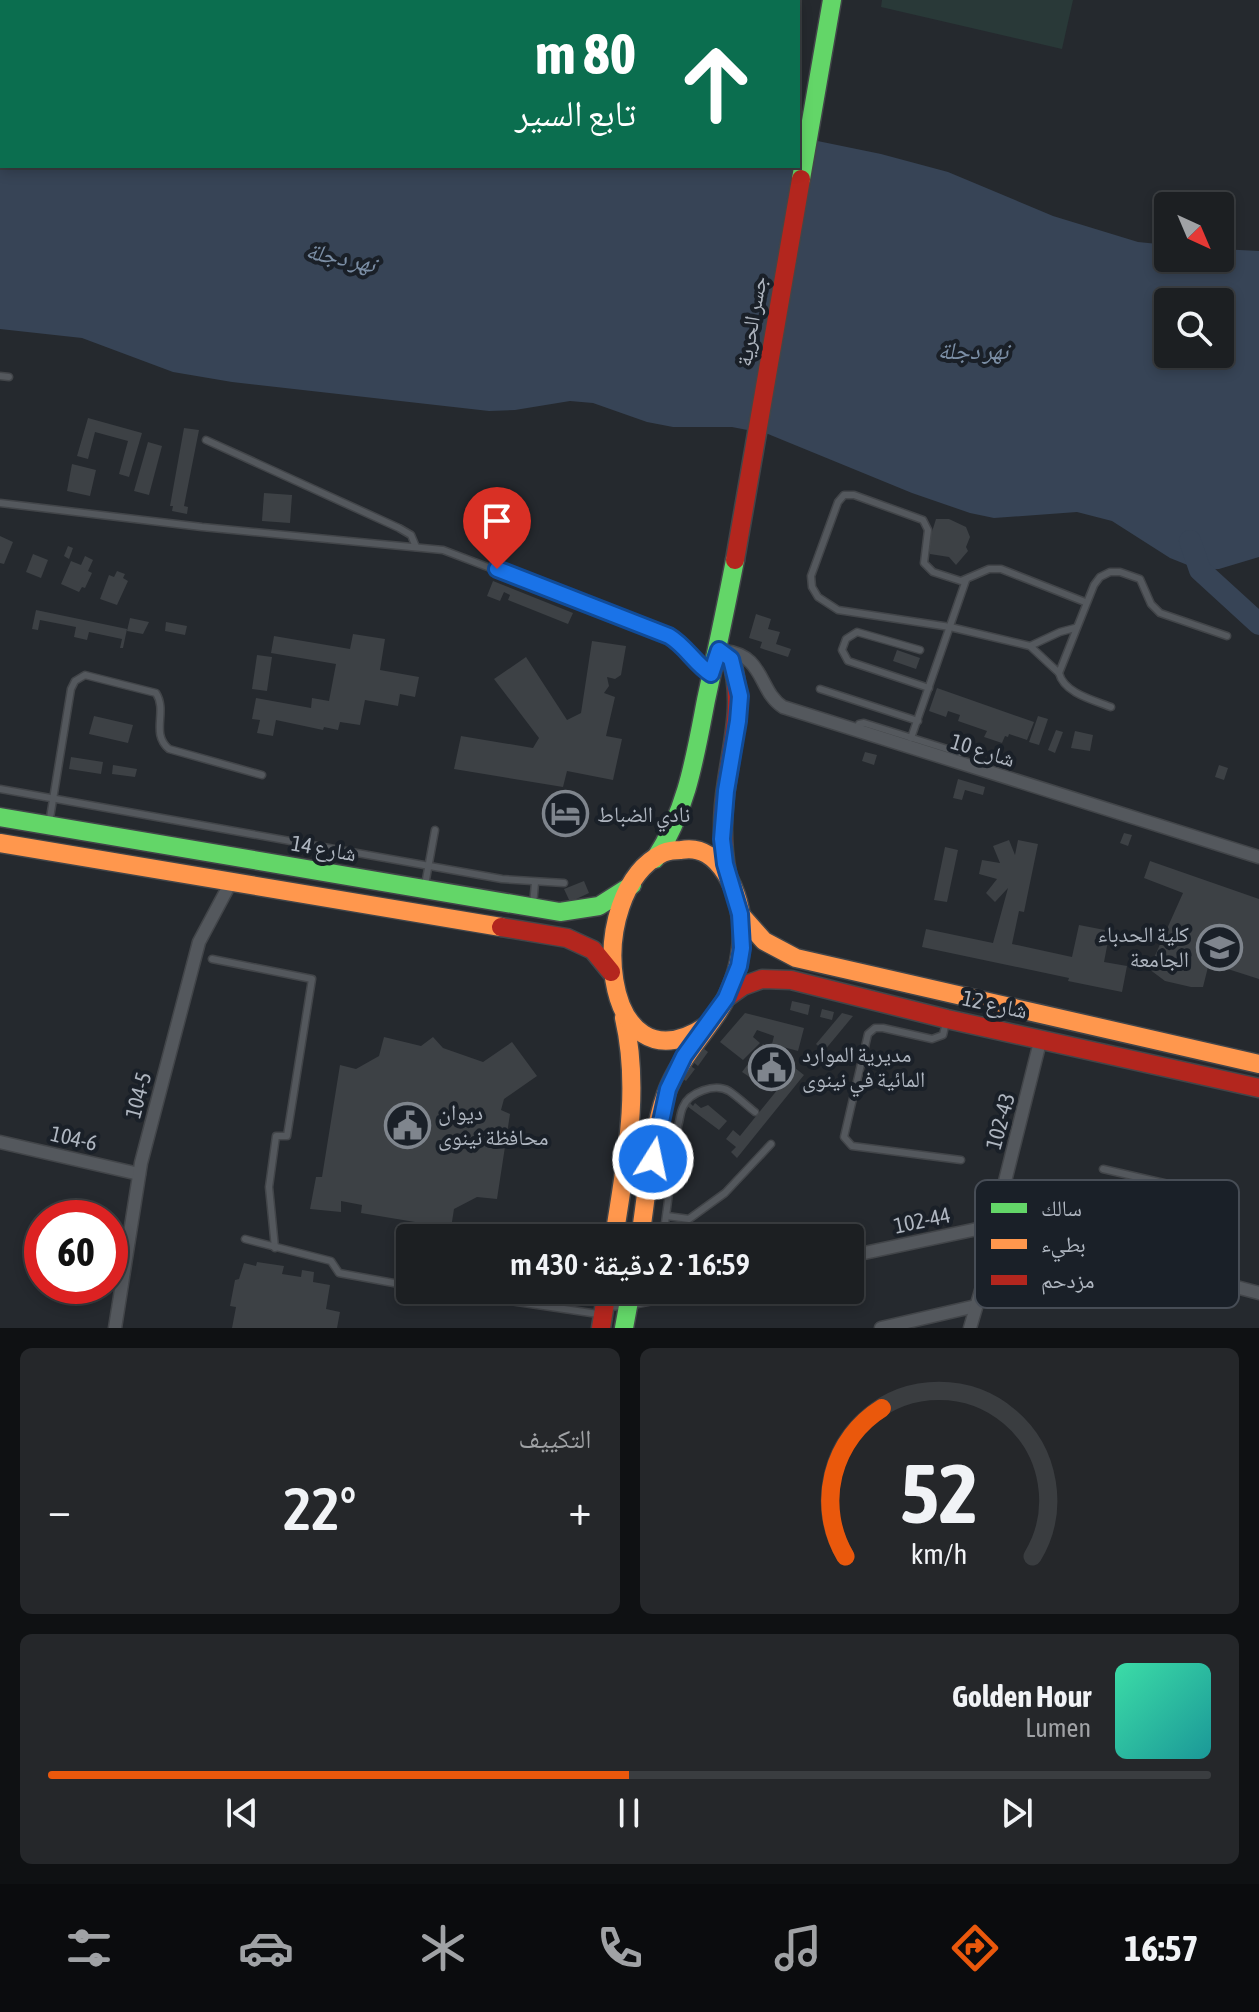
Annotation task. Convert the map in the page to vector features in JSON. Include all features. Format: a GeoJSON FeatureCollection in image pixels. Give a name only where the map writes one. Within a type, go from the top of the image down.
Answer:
{"type":"FeatureCollection","features":[{"type":"Feature","properties":{"kind":"street","name":"جسر الحرية"},"geometry":{"type":"LineString","coordinates":[[655,859],[676,827],[685,803],[711,674],[719,650],[832,0]]}},
{"type":"Feature","properties":{"kind":"street","name":"شارع 10"},"geometry":{"type":"LineString","coordinates":[[719,650],[736,652],[753,665],[779,705],[1259,857]]}},
{"type":"Feature","properties":{"kind":"street"},"geometry":{"type":"LineString","coordinates":[[642,1224],[662,1107],[675,1072],[726,998],[739,966],[742,948],[740,914],[728,877],[722,826],[740,696],[731,659],[719,650]]}},
{"type":"Feature","properties":{"kind":"street","name":"شارع 14"},"geometry":{"type":"LineString","coordinates":[[0,817],[560,912],[587,910],[612,899],[634,883]]}},
{"type":"Feature","properties":{"kind":"street"},"geometry":{"type":"LineString","coordinates":[[0,843],[567,938],[593,950],[611,972]]}},
{"type":"Feature","properties":{"kind":"street"},"geometry":{"type":"LineString","coordinates":[[616,1224],[634,1091],[631,1045],[611,972],[613,933],[622,905],[634,883],[655,859],[674,849],[696,849],[715,859],[728,877]]}},
{"type":"Feature","properties":{"kind":"street","name":"104-5"},"geometry":{"type":"LineString","coordinates":[[115,1328],[139,1174],[199,942],[231,882]]}},
{"type":"Feature","properties":{"kind":"street","name":"شارع 12"},"geometry":{"type":"LineString","coordinates":[[740,914],[764,941],[796,958],[1259,1064]]}},
{"type":"Feature","properties":{"kind":"street","name":"شارع 12"},"geometry":{"type":"LineString","coordinates":[[726,998],[752,982],[781,978],[947,1019],[1259,1088]]}},
{"type":"Feature","properties":{"kind":"street"},"geometry":{"type":"LineString","coordinates":[[623,1015],[642,1033],[655,1039],[682,1039],[706,1026]]}},
{"type":"Feature","properties":{"kind":"street","name":"102-43"},"geometry":{"type":"LineString","coordinates":[[1005,1180],[1041,1038]]}},
{"type":"Feature","properties":{"kind":"street"},"geometry":{"type":"LineString","coordinates":[[1200,1074],[1204,1052]]}},
{"type":"Feature","properties":{"kind":"street","name":"104-6"},"geometry":{"type":"LineString","coordinates":[[0,1142],[139,1174]]}},
{"type":"Feature","properties":{"kind":"street","name":"102-44"},"geometry":{"type":"LineString","coordinates":[[864,1253],[975,1229]]}},
{"type":"Feature","properties":{"kind":"street"},"geometry":{"type":"LineString","coordinates":[[1239,1288],[1259,1293]]}},
{"type":"Feature","properties":{"kind":"street"},"geometry":{"type":"LineString","coordinates":[[624,1328],[628,1304]]}},
{"type":"Feature","properties":{"kind":"street"},"geometry":{"type":"LineString","coordinates":[[881,1328],[975,1306]]}},
{"type":"Feature","properties":{"kind":"street"},"geometry":{"type":"LineString","coordinates":[[970,1328],[975,1308]]}},
{"type":"Feature","properties":{"kind":"lane"},"geometry":{"type":"LineString","coordinates":[[0,376],[9,377]]}},
{"type":"Feature","properties":{"kind":"lane"},"geometry":{"type":"LineString","coordinates":[[206,440],[390,524],[411,535],[416,547]]}},
{"type":"Feature","properties":{"kind":"lane"},"geometry":{"type":"LineString","coordinates":[[1059,673],[1030,646],[950,627],[832,608],[818,597],[812,587],[812,571],[840,498],[849,494],[923,520],[928,530],[924,559],[926,567],[953,579],[966,580],[983,571],[1001,569],[1085,602]]}},
{"type":"Feature","properties":{"kind":"lane"},"geometry":{"type":"LineString","coordinates":[[0,503],[455,553],[669,636],[684,646],[711,674]]}},
{"type":"Feature","properties":{"kind":"lane"},"geometry":{"type":"LineString","coordinates":[[1111,707],[1067,688],[1061,682],[1059,673],[1085,602],[1100,577],[1110,572],[1120,572],[1140,579],[1151,604],[1160,613],[1227,636]]}},
{"type":"Feature","properties":{"kind":"lane"},"geometry":{"type":"LineString","coordinates":[[911,738],[966,580]]}},
{"type":"Feature","properties":{"kind":"lane"},"geometry":{"type":"LineString","coordinates":[[1030,646],[1075,628]]}},
{"type":"Feature","properties":{"kind":"lane"},"geometry":{"type":"LineString","coordinates":[[920,650],[857,632],[846,639],[842,650],[848,661],[929,688]]}},
{"type":"Feature","properties":{"kind":"lane"},"geometry":{"type":"LineString","coordinates":[[49,825],[71,689],[75,681],[85,675],[156,693],[161,705],[159,733],[161,741],[169,749],[262,775]]}},
{"type":"Feature","properties":{"kind":"lane"},"geometry":{"type":"LineString","coordinates":[[820,689],[918,721]]}},
{"type":"Feature","properties":{"kind":"lane"},"geometry":{"type":"LineString","coordinates":[[855,731],[859,724],[864,723],[960,753]]}},
{"type":"Feature","properties":{"kind":"lane"},"geometry":{"type":"LineString","coordinates":[[0,789],[535,883],[564,883]]}},
{"type":"Feature","properties":{"kind":"lane"},"geometry":{"type":"LineString","coordinates":[[425,889],[435,830]]}},
{"type":"Feature","properties":{"kind":"lane"},"geometry":{"type":"LineString","coordinates":[[342,876],[345,851]]}},
{"type":"Feature","properties":{"kind":"lane"},"geometry":{"type":"LineString","coordinates":[[533,908],[535,883]]}},
{"type":"Feature","properties":{"kind":"lane"},"geometry":{"type":"LineString","coordinates":[[212,959],[312,979],[287,1136],[276,1136],[269,1187],[275,1248]]}},
{"type":"Feature","properties":{"kind":"lane"},"geometry":{"type":"LineString","coordinates":[[947,1019],[943,1035],[939,1038],[883,1028],[875,1028],[868,1034],[844,1137],[852,1146],[961,1160]]}},
{"type":"Feature","properties":{"kind":"lane"},"geometry":{"type":"LineString","coordinates":[[666,1224],[678,1126],[687,1101],[696,1094],[719,1088],[727,1090],[755,1112]]}},
{"type":"Feature","properties":{"kind":"lane"},"geometry":{"type":"LineString","coordinates":[[667,1216],[689,1219],[713,1203],[771,1144]]}},
{"type":"Feature","properties":{"kind":"lane"},"geometry":{"type":"LineString","coordinates":[[1103,1169],[1151,1180]]}},
{"type":"Feature","properties":{"kind":"lane"},"geometry":{"type":"LineString","coordinates":[[245,1239],[331,1261],[339,1273],[396,1283]]}},
{"type":"Feature","properties":{"kind":"lane"},"geometry":{"type":"LineString","coordinates":[[560,1304],[604,1309]]}},
{"type":"Feature","properties":{"kind":"shaded area"},"geometry":{"type":"Polygon","coordinates":[[[882,0],[1073,0],[1062,49],[881,7],[882,0]]]}},
{"type":"Feature","properties":{"kind":"water","name":"نهر دجلة"},"geometry":{"type":"Polygon","coordinates":[[[800,137],[948,172],[1053,216],[1138,242],[1154,244],[1154,272],[1234,272],[1234,250],[1259,251],[1259,557],[1219,569],[1200,570],[1170,558],[1112,521],[1077,512],[994,518],[970,513],[912,493],[768,434],[732,427],[673,427],[647,422],[593,403],[570,401],[489,411],[232,382],[173,372],[82,338],[0,329],[0,168],[800,168],[800,137]]]}},
{"type":"Feature","properties":{"kind":"building"},"geometry":{"type":"Polygon","coordinates":[[[88,418],[142,433],[129,477],[119,474],[128,441],[95,432],[88,459],[77,456],[88,418]]]}},
{"type":"Feature","properties":{"kind":"building"},"geometry":{"type":"Polygon","coordinates":[[[184,428],[199,430],[184,506],[188,507],[187,514],[172,511],[173,506],[170,506],[184,428]]]}},
{"type":"Feature","properties":{"kind":"building"},"geometry":{"type":"Polygon","coordinates":[[[148,442],[162,446],[149,495],[134,491],[148,442]]]}},
{"type":"Feature","properties":{"kind":"building"},"geometry":{"type":"Polygon","coordinates":[[[72,464],[96,470],[90,496],[67,491],[72,464]]]}},
{"type":"Feature","properties":{"kind":"building"},"geometry":{"type":"Polygon","coordinates":[[[264,493],[292,495],[290,523],[262,521],[264,493]]]}},
{"type":"Feature","properties":{"kind":"building"},"geometry":{"type":"Polygon","coordinates":[[[936,519],[949,519],[966,527],[970,537],[966,547],[968,551],[956,565],[949,557],[930,554],[930,538],[936,519]]]}},
{"type":"Feature","properties":{"kind":"building"},"geometry":{"type":"Polygon","coordinates":[[[0,536],[13,542],[4,564],[0,563],[0,536]]]}},
{"type":"Feature","properties":{"kind":"building"},"geometry":{"type":"Polygon","coordinates":[[[68,546],[73,548],[69,559],[64,556],[68,546]]]}},
{"type":"Feature","properties":{"kind":"building"},"geometry":{"type":"Polygon","coordinates":[[[33,554],[48,560],[41,578],[26,572],[33,554]]]}},
{"type":"Feature","properties":{"kind":"building"},"geometry":{"type":"Polygon","coordinates":[[[85,556],[93,560],[88,571],[92,573],[85,588],[82,587],[79,592],[61,584],[71,561],[81,565],[85,556]]]}},
{"type":"Feature","properties":{"kind":"building"},"geometry":{"type":"Polygon","coordinates":[[[117,571],[125,574],[123,578],[128,581],[117,605],[100,599],[109,575],[114,577],[117,571]]]}},
{"type":"Feature","properties":{"kind":"building"},"geometry":{"type":"Polygon","coordinates":[[[493,581],[573,613],[568,624],[508,600],[510,595],[504,592],[500,601],[487,596],[493,581]]]}},
{"type":"Feature","properties":{"kind":"building"},"geometry":{"type":"Polygon","coordinates":[[[36,610],[127,629],[123,648],[120,648],[122,639],[89,632],[87,640],[74,637],[76,627],[40,620],[38,630],[32,629],[36,610]]]}},
{"type":"Feature","properties":{"kind":"building"},"geometry":{"type":"Polygon","coordinates":[[[756,614],[771,619],[768,629],[780,632],[776,644],[791,649],[788,657],[760,648],[762,642],[749,638],[756,614]]]}},
{"type":"Feature","properties":{"kind":"building"},"geometry":{"type":"Polygon","coordinates":[[[130,618],[149,622],[143,634],[127,631],[130,618]]]}},
{"type":"Feature","properties":{"kind":"building"},"geometry":{"type":"Polygon","coordinates":[[[166,622],[187,626],[185,635],[165,631],[166,622]]]}},
{"type":"Feature","properties":{"kind":"building"},"geometry":{"type":"Polygon","coordinates":[[[353,634],[385,639],[380,670],[419,677],[415,697],[400,694],[398,706],[365,700],[360,725],[340,722],[338,730],[324,727],[323,730],[276,720],[273,736],[257,733],[260,720],[252,719],[256,698],[311,708],[312,698],[329,701],[336,664],[271,653],[274,636],[350,649],[353,634]]]}},
{"type":"Feature","properties":{"kind":"building"},"geometry":{"type":"Polygon","coordinates":[[[592,641],[626,646],[621,675],[615,679],[607,677],[609,686],[604,693],[615,697],[606,736],[622,739],[613,780],[567,771],[563,787],[454,769],[461,736],[533,748],[539,738],[494,679],[526,657],[567,720],[581,713],[592,641]]]}},
{"type":"Feature","properties":{"kind":"building"},"geometry":{"type":"Polygon","coordinates":[[[897,650],[920,658],[916,669],[893,661],[897,650]]]}},
{"type":"Feature","properties":{"kind":"building"},"geometry":{"type":"Polygon","coordinates":[[[257,655],[272,657],[267,691],[252,689],[257,655]]]}},
{"type":"Feature","properties":{"kind":"building"},"geometry":{"type":"Polygon","coordinates":[[[937,688],[1034,722],[1027,740],[1009,734],[1002,743],[984,737],[987,731],[958,721],[960,715],[948,711],[946,717],[929,711],[937,688]]]}},
{"type":"Feature","properties":{"kind":"building"},"geometry":{"type":"Polygon","coordinates":[[[94,716],[133,725],[128,743],[89,734],[94,716]]]}},
{"type":"Feature","properties":{"kind":"building"},"geometry":{"type":"Polygon","coordinates":[[[1038,716],[1048,719],[1039,745],[1029,742],[1038,716]]]}},
{"type":"Feature","properties":{"kind":"building"},"geometry":{"type":"Polygon","coordinates":[[[1056,730],[1063,732],[1055,753],[1048,750],[1056,730]]]}},
{"type":"Feature","properties":{"kind":"building"},"geometry":{"type":"Polygon","coordinates":[[[1075,731],[1093,735],[1090,751],[1071,748],[1075,731]]]}},
{"type":"Feature","properties":{"kind":"building"},"geometry":{"type":"Polygon","coordinates":[[[865,752],[877,755],[874,765],[862,761],[865,752]]]}},
{"type":"Feature","properties":{"kind":"building"},"geometry":{"type":"Polygon","coordinates":[[[71,757],[103,762],[101,774],[69,769],[71,757]]]}},
{"type":"Feature","properties":{"kind":"building"},"geometry":{"type":"Polygon","coordinates":[[[113,765],[137,769],[135,777],[112,774],[113,765]]]}},
{"type":"Feature","properties":{"kind":"building"},"geometry":{"type":"Polygon","coordinates":[[[1219,765],[1228,768],[1224,780],[1215,777],[1219,765]]]}},
{"type":"Feature","properties":{"kind":"building"},"geometry":{"type":"Polygon","coordinates":[[[958,779],[985,787],[983,795],[965,790],[962,800],[953,798],[958,779]]]}},
{"type":"Feature","properties":{"kind":"building"},"geometry":{"type":"Polygon","coordinates":[[[1124,833],[1132,835],[1128,846],[1120,843],[1124,833]]]}},
{"type":"Feature","properties":{"kind":"building"},"geometry":{"type":"Polygon","coordinates":[[[1009,840],[1015,855],[1018,840],[1038,844],[1024,912],[1019,911],[1012,944],[1072,957],[1079,925],[1110,931],[1104,962],[1127,966],[1122,992],[922,947],[926,929],[993,943],[1008,888],[995,902],[986,893],[997,879],[979,874],[982,860],[1000,863],[993,846],[1009,840]]]}},
{"type":"Feature","properties":{"kind":"building"},"geometry":{"type":"Polygon","coordinates":[[[945,847],[958,850],[947,902],[934,900],[945,847]]]}},
{"type":"Feature","properties":{"kind":"building"},"geometry":{"type":"Polygon","coordinates":[[[1150,861],[1259,899],[1259,979],[1209,963],[1203,987],[1191,987],[1165,981],[1149,969],[1183,893],[1144,878],[1150,861]]]}},
{"type":"Feature","properties":{"kind":"building"},"geometry":{"type":"Polygon","coordinates":[[[584,881],[589,893],[570,902],[564,889],[584,881]]]}},
{"type":"Feature","properties":{"kind":"building"},"geometry":{"type":"Polygon","coordinates":[[[792,1001],[810,1005],[808,1015],[790,1010],[792,1001]]]}},
{"type":"Feature","properties":{"kind":"building"},"geometry":{"type":"Polygon","coordinates":[[[822,1009],[834,1012],[832,1020],[820,1017],[822,1009]]]}},
{"type":"Feature","properties":{"kind":"building"},"geometry":{"type":"Polygon","coordinates":[[[745,1013],[804,1028],[798,1051],[772,1044],[774,1036],[757,1030],[753,1037],[760,1043],[743,1060],[720,1042],[745,1013]]]}},
{"type":"Feature","properties":{"kind":"building"},"geometry":{"type":"Polygon","coordinates":[[[842,1013],[853,1016],[824,1051],[816,1044],[842,1013]]]}},
{"type":"Feature","properties":{"kind":"building"},"geometry":{"type":"Polygon","coordinates":[[[384,1037],[421,1046],[433,1037],[443,1048],[483,1062],[512,1042],[537,1076],[504,1099],[501,1110],[510,1114],[497,1199],[477,1197],[454,1209],[452,1224],[427,1224],[361,1213],[362,1205],[341,1201],[341,1212],[310,1209],[316,1177],[322,1177],[340,1065],[356,1069],[379,1056],[384,1037]]]}},
{"type":"Feature","properties":{"kind":"building"},"geometry":{"type":"Polygon","coordinates":[[[763,1044],[787,1060],[766,1088],[742,1072],[763,1044]]]}},
{"type":"Feature","properties":{"kind":"building"},"geometry":{"type":"Polygon","coordinates":[[[703,1048],[708,1052],[698,1066],[693,1062],[703,1048]]]}},
{"type":"Feature","properties":{"kind":"building"},"geometry":{"type":"Polygon","coordinates":[[[689,1065],[695,1069],[686,1081],[683,1079],[681,1082],[689,1065]]]}},
{"type":"Feature","properties":{"kind":"building"},"geometry":{"type":"Polygon","coordinates":[[[795,1068],[804,1075],[737,1158],[731,1152],[736,1147],[726,1139],[733,1130],[740,1136],[795,1068]]]}},
{"type":"Feature","properties":{"kind":"building"},"geometry":{"type":"Polygon","coordinates":[[[690,1103],[701,1108],[708,1105],[727,1121],[719,1130],[687,1106],[690,1103]]]}},
{"type":"Feature","properties":{"kind":"building"},"geometry":{"type":"Polygon","coordinates":[[[257,1262],[284,1266],[282,1274],[301,1277],[302,1270],[314,1272],[313,1282],[330,1285],[326,1309],[340,1312],[337,1328],[232,1328],[236,1307],[230,1306],[235,1280],[239,1279],[244,1263],[256,1266],[257,1262]]]}},
{"type":"Feature","properties":{"kind":"waterway"},"geometry":{"type":"LineString","coordinates":[[1190,541],[1200,570],[1259,624]]}},
{"type":"Feature","properties":{"kind":"traffic: fast"},"geometry":{"type":"LineString","coordinates":[[801,179],[832,0]]}},
{"type":"Feature","properties":{"kind":"traffic: fast"},"geometry":{"type":"LineString","coordinates":[[655,859],[675,822],[688,782],[735,560]]}},
{"type":"Feature","properties":{"kind":"traffic: fast"},"geometry":{"type":"LineString","coordinates":[[0,817],[560,912],[599,906],[632,885]]}},
{"type":"Feature","properties":{"kind":"traffic: fast"},"geometry":{"type":"LineString","coordinates":[[624,1328],[628,1304]]}},
{"type":"Feature","properties":{"kind":"traffic: slow"},"geometry":{"type":"LineString","coordinates":[[0,843],[501,927]]}},
{"type":"Feature","properties":{"kind":"traffic: slow"},"geometry":{"type":"LineString","coordinates":[[642,1224],[653,1146],[666,1094],[683,1061],[727,996],[742,944],[739,908],[734,890],[722,868],[701,851],[670,851],[663,853],[637,875],[621,906],[613,943],[614,980],[624,1012],[643,1034],[670,1040],[706,1026]]}},
{"type":"Feature","properties":{"kind":"traffic: slow"},"geometry":{"type":"LineString","coordinates":[[740,914],[764,941],[796,958],[1259,1064]]}},
{"type":"Feature","properties":{"kind":"traffic: slow"},"geometry":{"type":"LineString","coordinates":[[616,1224],[630,1128],[631,1073],[624,1018]]}},
{"type":"Feature","properties":{"kind":"traffic: jam"},"geometry":{"type":"LineString","coordinates":[[735,560],[801,179]]}},
{"type":"Feature","properties":{"kind":"traffic: jam"},"geometry":{"type":"LineString","coordinates":[[719,650],[731,659],[737,690],[723,816],[727,873]]}},
{"type":"Feature","properties":{"kind":"traffic: jam"},"geometry":{"type":"LineString","coordinates":[[501,927],[567,938],[593,950],[611,972]]}},
{"type":"Feature","properties":{"kind":"traffic: jam"},"geometry":{"type":"LineString","coordinates":[[726,998],[743,986],[762,979],[791,980],[947,1019],[1259,1088]]}},
{"type":"Feature","properties":{"kind":"traffic: jam"},"geometry":{"type":"LineString","coordinates":[[601,1328],[605,1304]]}},
{"type":"Feature","properties":{"kind":"place","name":"نادي الضباط"},"geometry":{"type":"Point","coordinates":[566,814]}},
{"type":"Feature","properties":{"kind":"place","name":"كلية الحدباء الجامعة"},"geometry":{"type":"Point","coordinates":[1220,947]}},
{"type":"Feature","properties":{"kind":"place","name":"مديرية الموارد المائية في نينوى"},"geometry":{"type":"Point","coordinates":[771,1067]}},
{"type":"Feature","properties":{"kind":"place","name":"ديوان محافظة نينوى"},"geometry":{"type":"Point","coordinates":[407,1125]}},
{"type":"Feature","properties":{"kind":"route"},"geometry":{"type":"LineString","coordinates":[[497,569],[669,636],[684,646],[711,674],[719,650],[731,659],[736,671],[740,709],[729,769],[722,839],[728,877],[740,914],[742,948],[739,966],[717,1013],[694,1041],[675,1072],[662,1107],[653,1159]]}}]}
